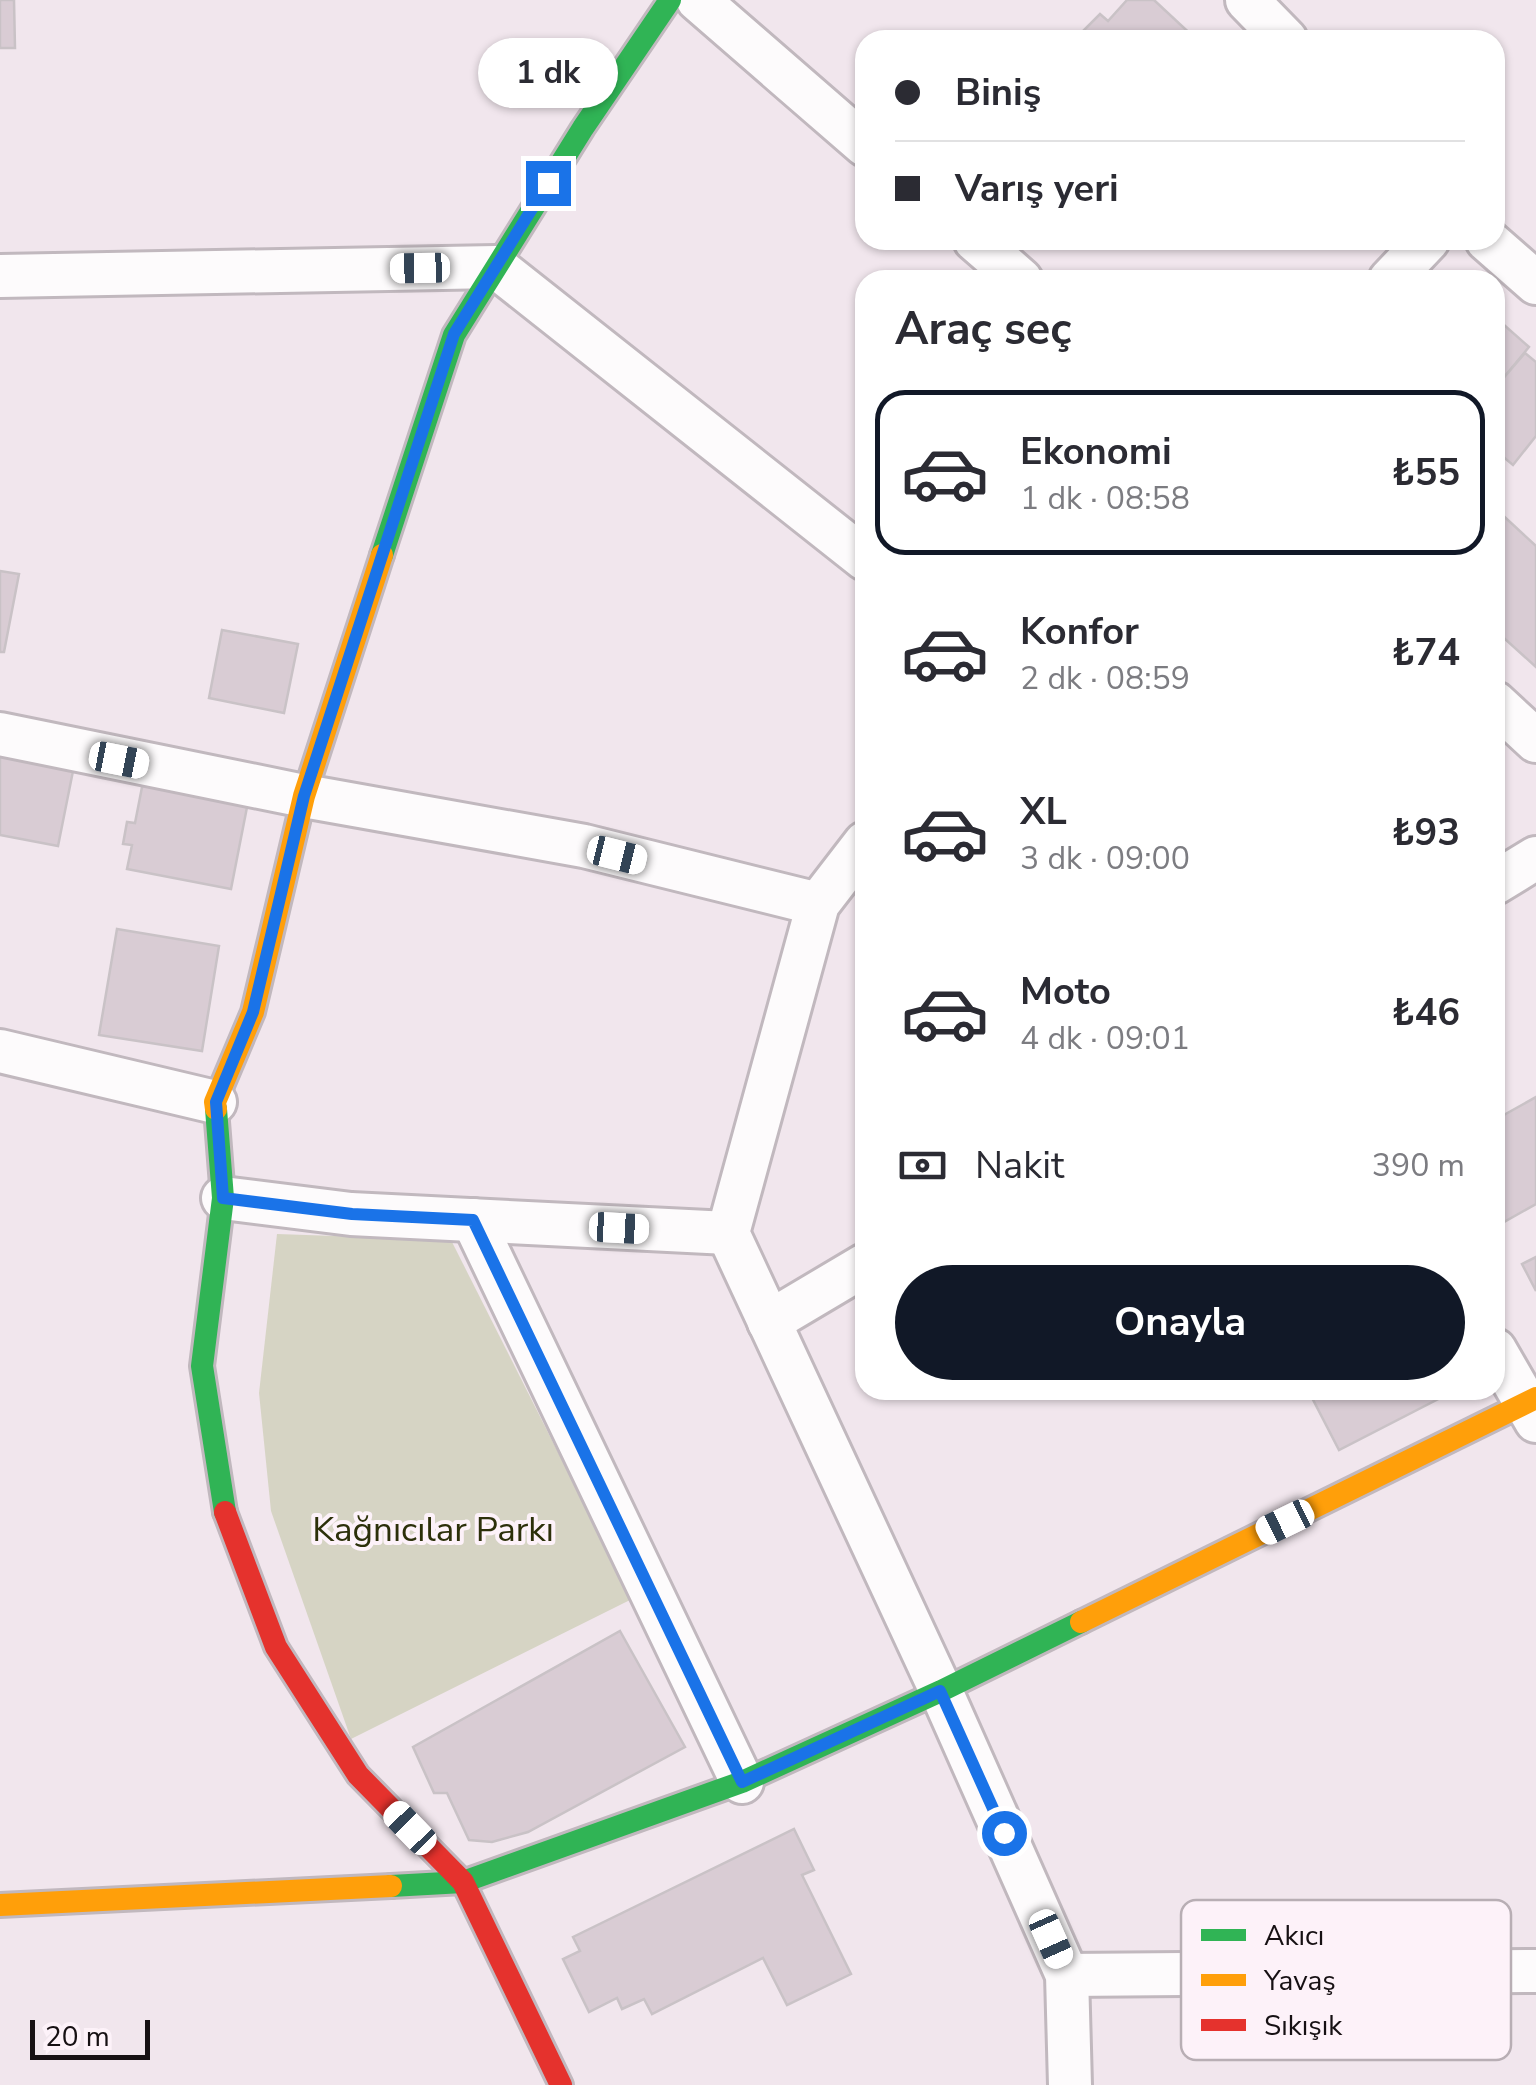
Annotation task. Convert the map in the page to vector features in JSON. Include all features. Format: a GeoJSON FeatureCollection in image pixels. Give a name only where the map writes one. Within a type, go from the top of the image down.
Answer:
{"type":"FeatureCollection","features":[{"type":"Feature","properties":{"kind":"street"},"geometry":{"type":"LineString","coordinates":[[561,2085],[463,1882],[358,1775],[276,1647],[224,1508],[202,1366],[223,1198],[216,1102],[253,1012],[304,796],[454,334],[583,128],[670,0]]}},
{"type":"Feature","properties":{"kind":"street"},"geometry":{"type":"LineString","coordinates":[[698,0],[855,136]]}},
{"type":"Feature","properties":{"kind":"street"},"geometry":{"type":"LineString","coordinates":[[1247,0],[1276,30]]}},
{"type":"Feature","properties":{"kind":"street"},"geometry":{"type":"LineString","coordinates":[[986,250],[1009,270]]}},
{"type":"Feature","properties":{"kind":"street"},"geometry":{"type":"LineString","coordinates":[[1400,270],[1418,250]]}},
{"type":"Feature","properties":{"kind":"street"},"geometry":{"type":"LineString","coordinates":[[1499,250],[1536,282]]}},
{"type":"Feature","properties":{"kind":"street"},"geometry":{"type":"LineString","coordinates":[[0,276],[496,267],[855,550]]}},
{"type":"Feature","properties":{"kind":"street"},"geometry":{"type":"LineString","coordinates":[[1505,713],[1536,741]]}},
{"type":"Feature","properties":{"kind":"street"},"geometry":{"type":"LineString","coordinates":[[0,734],[304,796],[584,846],[818,904]]}},
{"type":"Feature","properties":{"kind":"street"},"geometry":{"type":"LineString","coordinates":[[855,857],[818,904],[728,1234],[1067,1974],[1070,2085]]}},
{"type":"Feature","properties":{"kind":"street"},"geometry":{"type":"LineString","coordinates":[[1505,877],[1536,858]]}},
{"type":"Feature","properties":{"kind":"street"},"geometry":{"type":"LineString","coordinates":[[0,1051],[216,1102]]}},
{"type":"Feature","properties":{"kind":"street"},"geometry":{"type":"LineString","coordinates":[[223,1198],[352,1214],[728,1234]]}},
{"type":"Feature","properties":{"kind":"street"},"geometry":{"type":"LineString","coordinates":[[473,1220],[742,1782]]}},
{"type":"Feature","properties":{"kind":"street"},"geometry":{"type":"LineString","coordinates":[[769,1322],[855,1271]]}},
{"type":"Feature","properties":{"kind":"street"},"geometry":{"type":"LineString","coordinates":[[0,1905],[463,1882],[742,1782],[1532,1407],[1505,1365]]}},
{"type":"Feature","properties":{"kind":"street"},"geometry":{"type":"LineString","coordinates":[[1511,1970],[1536,1970]]}},
{"type":"Feature","properties":{"kind":"street"},"geometry":{"type":"LineString","coordinates":[[1067,1974],[1181,1973]]}},
{"type":"Feature","properties":{"kind":"green space","name":"Kağnıcılar Parkı"},"geometry":{"type":"Polygon","coordinates":[[[277,1234],[451,1240],[632,1599],[351,1739],[271,1511],[259,1393],[277,1234]]]}},
{"type":"Feature","properties":{"kind":"building"},"geometry":{"type":"Polygon","coordinates":[[[0,0],[14,0],[15,48],[0,48],[0,0]]]}},
{"type":"Feature","properties":{"kind":"building"},"geometry":{"type":"Polygon","coordinates":[[[1127,0],[1154,0],[1186,30],[1084,30],[1100,14],[1108,21],[1127,0]]]}},
{"type":"Feature","properties":{"kind":"building"},"geometry":{"type":"Polygon","coordinates":[[[1505,326],[1529,347],[1505,376],[1505,326]]]}},
{"type":"Feature","properties":{"kind":"building"},"geometry":{"type":"Polygon","coordinates":[[[1525,353],[1536,362],[1536,436],[1513,465],[1505,458],[1505,376],[1525,353]]]}},
{"type":"Feature","properties":{"kind":"building"},"geometry":{"type":"Polygon","coordinates":[[[1505,517],[1536,546],[1536,667],[1505,639],[1505,517]]]}},
{"type":"Feature","properties":{"kind":"building"},"geometry":{"type":"Polygon","coordinates":[[[0,571],[19,574],[4,652],[0,652],[0,571]]]}},
{"type":"Feature","properties":{"kind":"building"},"geometry":{"type":"Polygon","coordinates":[[[222,630],[298,644],[284,713],[209,698],[222,630]]]}},
{"type":"Feature","properties":{"kind":"building"},"geometry":{"type":"Polygon","coordinates":[[[0,746],[75,761],[58,846],[0,835],[0,746]]]}},
{"type":"Feature","properties":{"kind":"building"},"geometry":{"type":"Polygon","coordinates":[[[144,777],[249,797],[231,889],[127,869],[132,845],[123,844],[127,822],[135,823],[144,777]]]}},
{"type":"Feature","properties":{"kind":"building"},"geometry":{"type":"Polygon","coordinates":[[[117,929],[219,946],[202,1051],[99,1035],[117,929]]]}},
{"type":"Feature","properties":{"kind":"building"},"geometry":{"type":"Polygon","coordinates":[[[1536,1097],[1536,1204],[1505,1221],[1505,1114],[1536,1097]]]}},
{"type":"Feature","properties":{"kind":"building"},"geometry":{"type":"Polygon","coordinates":[[[1536,1257],[1536,1291],[1522,1264],[1536,1257]]]}},
{"type":"Feature","properties":{"kind":"building"},"geometry":{"type":"Polygon","coordinates":[[[1313,1400],[1436,1400],[1339,1450],[1313,1400]]]}},
{"type":"Feature","properties":{"kind":"building"},"geometry":{"type":"Polygon","coordinates":[[[620,1631],[685,1747],[528,1832],[492,1842],[469,1840],[447,1793],[434,1793],[413,1747],[620,1631]]]}},
{"type":"Feature","properties":{"kind":"building"},"geometry":{"type":"Polygon","coordinates":[[[794,1829],[814,1870],[802,1875],[851,1974],[787,2005],[763,1958],[652,2014],[644,1999],[622,2009],[617,1998],[589,2012],[563,1959],[580,1951],[573,1937],[794,1829]]]}},
{"type":"Feature","properties":{"kind":"traffic: fast"},"geometry":{"type":"LineString","coordinates":[[382,555],[454,335],[583,128],[670,0]]}},
{"type":"Feature","properties":{"kind":"traffic: fast"},"geometry":{"type":"LineString","coordinates":[[216,1109],[223,1198],[202,1366],[225,1512]]}},
{"type":"Feature","properties":{"kind":"traffic: fast"},"geometry":{"type":"LineString","coordinates":[[391,1886],[463,1882],[742,1782],[1081,1622]]}},
{"type":"Feature","properties":{"kind":"traffic: slow"},"geometry":{"type":"LineString","coordinates":[[216,1109],[215,1102],[253,1012],[304,796],[382,555]]}},
{"type":"Feature","properties":{"kind":"traffic: slow"},"geometry":{"type":"LineString","coordinates":[[1081,1622],[1536,1398]]}},
{"type":"Feature","properties":{"kind":"traffic: slow"},"geometry":{"type":"LineString","coordinates":[[0,1905],[391,1886]]}},
{"type":"Feature","properties":{"kind":"traffic: jam"},"geometry":{"type":"LineString","coordinates":[[225,1512],[276,1647],[358,1775],[463,1882],[561,2085]]}},
{"type":"Feature","properties":{"kind":"route"},"geometry":{"type":"LineString","coordinates":[[548,183],[454,334],[304,796],[253,1012],[216,1102],[223,1198],[352,1214],[473,1220],[742,1782],[940,1691],[1004,1833]]}}]}
